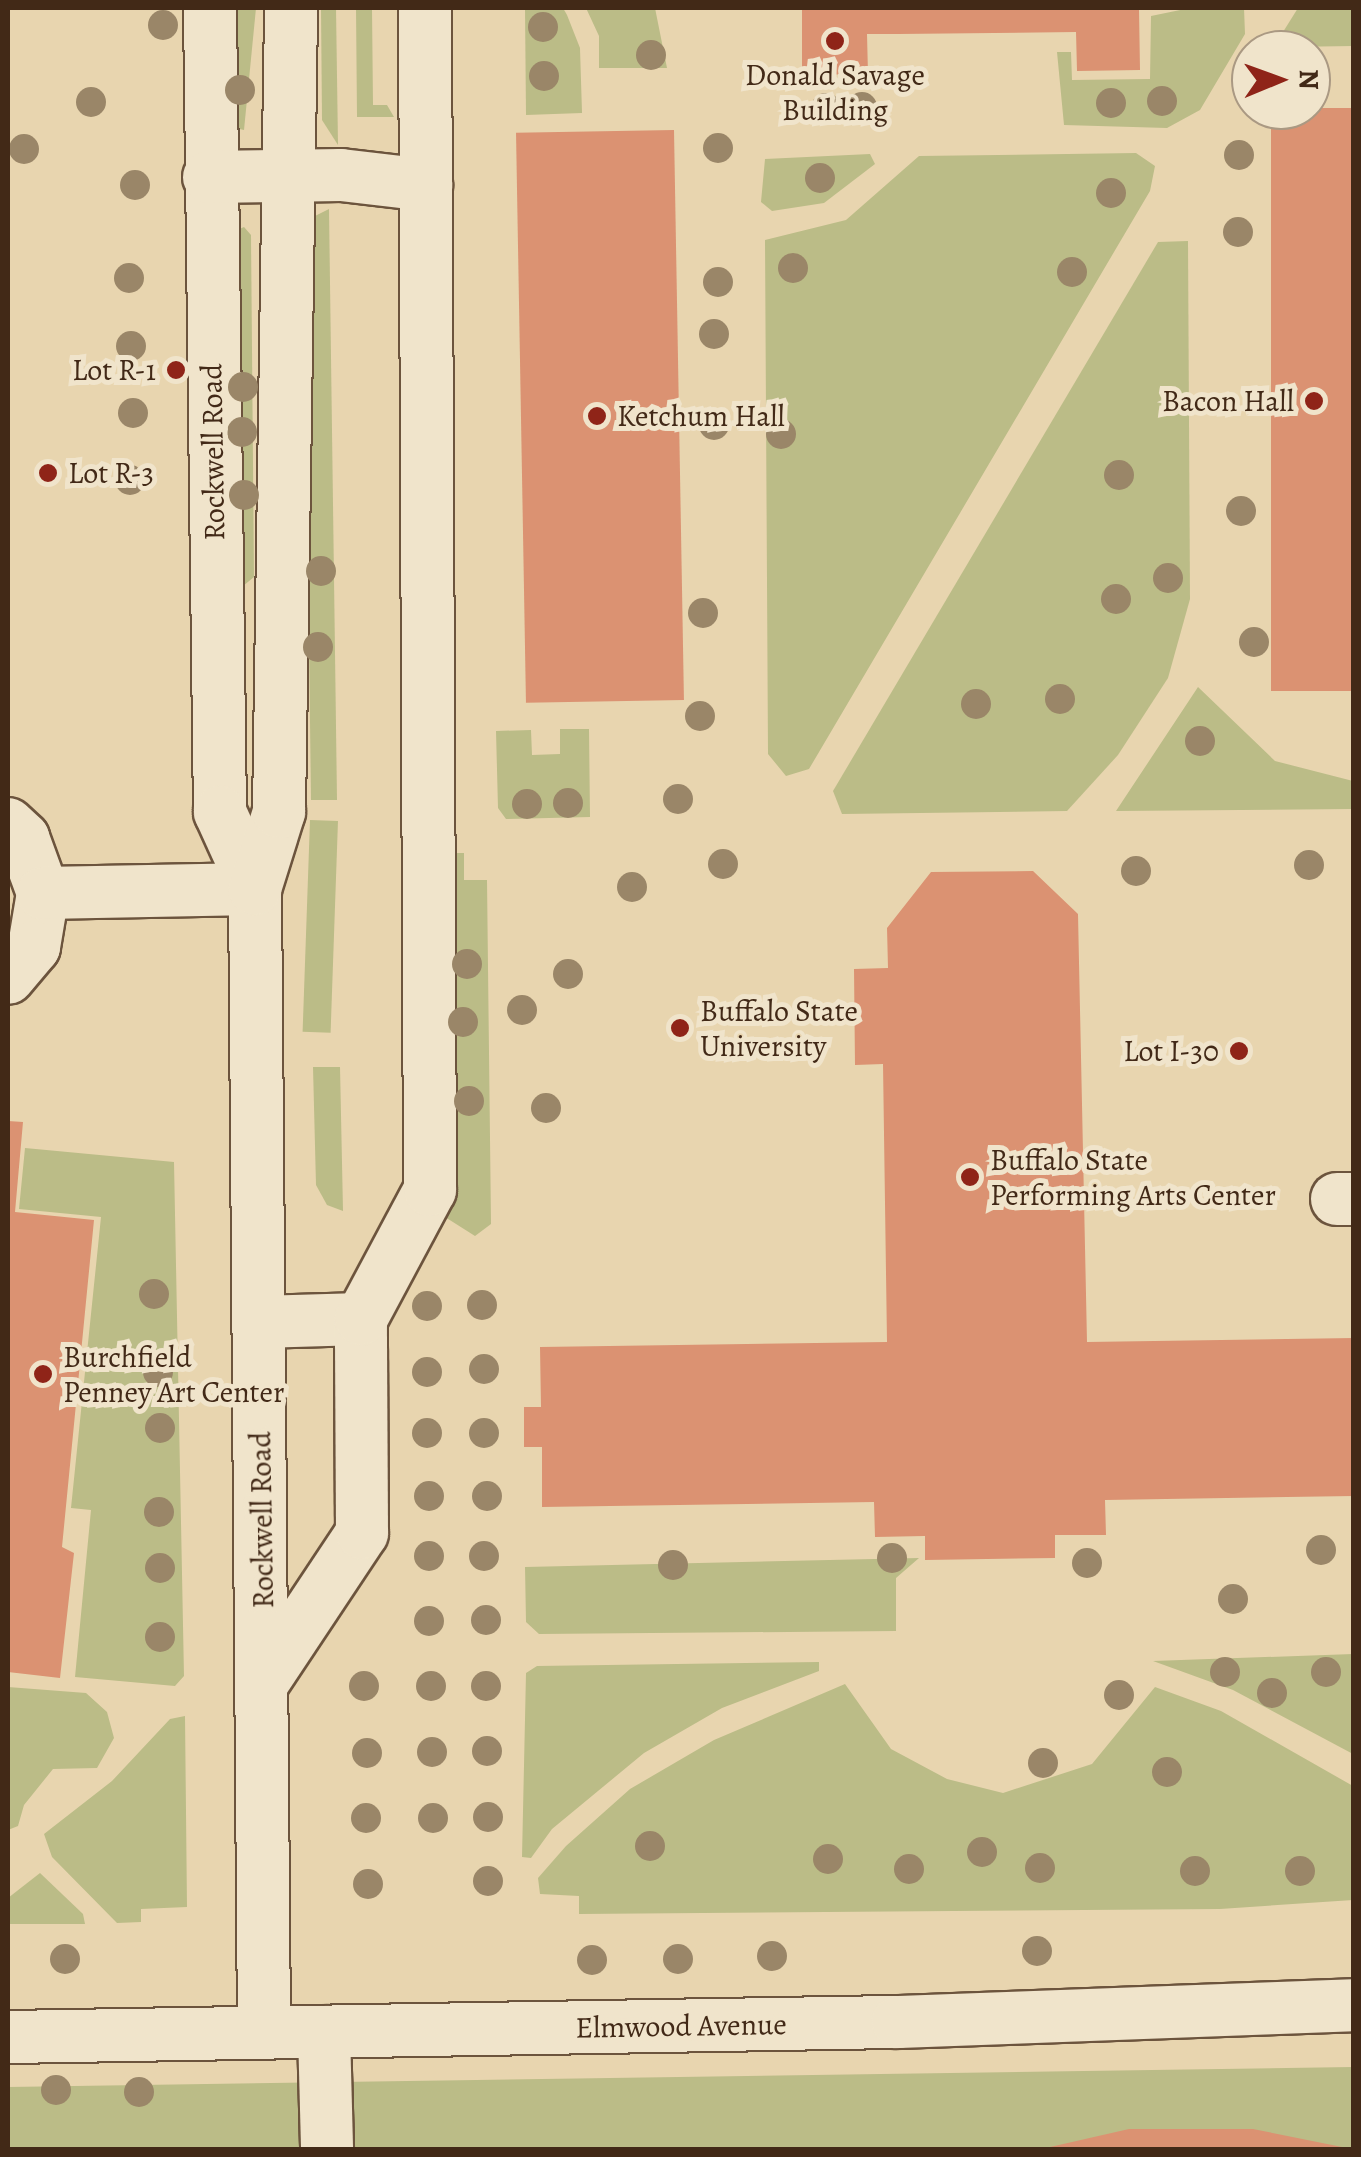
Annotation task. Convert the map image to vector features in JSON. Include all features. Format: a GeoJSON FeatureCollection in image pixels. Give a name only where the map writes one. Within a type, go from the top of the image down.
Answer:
{"type":"FeatureCollection","features":[{"type":"Feature","properties":{"kind":"street","name":"Rockwell Road"},"geometry":{"type":"LineString","coordinates":[[210,8],[209,176],[220,812],[256,889]]}},
{"type":"Feature","properties":{"kind":"street","name":"Rockwell Road"},"geometry":{"type":"LineString","coordinates":[[264,2032],[265,1679],[256,889],[279,812],[291,8]]}},
{"type":"Feature","properties":{"kind":"street"},"geometry":{"type":"LineString","coordinates":[[265,1679],[362,1532],[362,1319],[430,1190],[424,8]]}},
{"type":"Feature","properties":{"kind":"street"},"geometry":{"type":"LineString","coordinates":[[209,176],[288,176],[426,185]]}},
{"type":"Feature","properties":{"kind":"street"},"geometry":{"type":"LineString","coordinates":[[8,824],[23,838],[43,893],[34,947],[8,978]]}},
{"type":"Feature","properties":{"kind":"street"},"geometry":{"type":"LineString","coordinates":[[43,893],[256,889]]}},
{"type":"Feature","properties":{"kind":"street"},"geometry":{"type":"LineString","coordinates":[[260,1322],[362,1319]]}},
{"type":"Feature","properties":{"kind":"street","name":"Elmwood Avenue"},"geometry":{"type":"LineString","coordinates":[[8,2037],[1354,2005]]}},
{"type":"Feature","properties":{"kind":"street"},"geometry":{"type":"LineString","coordinates":[[324,2032],[327,2150]]}},
{"type":"Feature","properties":{"kind":"green space"},"geometry":{"type":"Polygon","coordinates":[[[238,8],[256,8],[244,130],[235,128],[238,8]]]}},
{"type":"Feature","properties":{"kind":"green space"},"geometry":{"type":"Polygon","coordinates":[[[321,8],[336,8],[338,145],[322,120],[321,8]]]}},
{"type":"Feature","properties":{"kind":"green space"},"geometry":{"type":"Polygon","coordinates":[[[356,8],[372,8],[373,105],[387,105],[394,117],[357,117],[356,8]]]}},
{"type":"Feature","properties":{"kind":"green space"},"geometry":{"type":"Polygon","coordinates":[[[525,8],[563,8],[567,15],[580,48],[582,113],[526,115],[525,8]]]}},
{"type":"Feature","properties":{"kind":"green space"},"geometry":{"type":"Polygon","coordinates":[[[586,8],[655,8],[667,68],[599,68],[599,36],[586,8]]]}},
{"type":"Feature","properties":{"kind":"green space"},"geometry":{"type":"Polygon","coordinates":[[[1190,8],[1244,8],[1245,30],[1231,30],[1231,58],[1200,110],[1167,128],[1064,125],[1057,52],[1071,52],[1072,80],[1150,79],[1151,16],[1190,8]]]}},
{"type":"Feature","properties":{"kind":"green space"},"geometry":{"type":"Polygon","coordinates":[[[1298,8],[1353,8],[1353,46],[1331,46],[1331,30],[1284,30],[1298,8]]]}},
{"type":"Feature","properties":{"kind":"green space"},"geometry":{"type":"Polygon","coordinates":[[[1136,153],[1155,166],[1150,191],[809,769],[786,776],[768,754],[765,240],[846,220],[919,156],[1136,153]]]}},
{"type":"Feature","properties":{"kind":"green space"},"geometry":{"type":"Polygon","coordinates":[[[870,154],[875,164],[824,203],[772,211],[761,202],[765,159],[870,154]]]}},
{"type":"Feature","properties":{"kind":"green space"},"geometry":{"type":"Polygon","coordinates":[[[329,209],[337,800],[311,800],[304,241],[315,216],[329,209]]]}},
{"type":"Feature","properties":{"kind":"green space"},"geometry":{"type":"Polygon","coordinates":[[[244,227],[251,235],[254,577],[243,586],[235,231],[244,227]]]}},
{"type":"Feature","properties":{"kind":"green space"},"geometry":{"type":"Polygon","coordinates":[[[1188,241],[1190,599],[1168,678],[1118,755],[1067,811],[842,814],[833,791],[1158,242],[1188,241]]]}},
{"type":"Feature","properties":{"kind":"green space"},"geometry":{"type":"Polygon","coordinates":[[[1198,687],[1275,761],[1353,781],[1353,809],[1116,811],[1198,687]]]}},
{"type":"Feature","properties":{"kind":"green space"},"geometry":{"type":"Polygon","coordinates":[[[560,729],[589,729],[590,817],[506,819],[498,808],[496,731],[531,730],[532,755],[560,754],[560,729]]]}},
{"type":"Feature","properties":{"kind":"green space"},"geometry":{"type":"Polygon","coordinates":[[[310,820],[338,821],[331,1033],[303,1032],[310,820]]]}},
{"type":"Feature","properties":{"kind":"green space"},"geometry":{"type":"Polygon","coordinates":[[[451,853],[464,853],[464,880],[487,880],[491,1224],[475,1236],[445,1217],[451,853]]]}},
{"type":"Feature","properties":{"kind":"green space"},"geometry":{"type":"Polygon","coordinates":[[[313,1067],[340,1067],[343,1211],[327,1205],[316,1185],[313,1067]]]}},
{"type":"Feature","properties":{"kind":"green space"},"geometry":{"type":"Polygon","coordinates":[[[25,1148],[174,1162],[184,1676],[175,1686],[75,1677],[91,1510],[71,1508],[101,1217],[19,1209],[25,1148]]]}},
{"type":"Feature","properties":{"kind":"green space"},"geometry":{"type":"Polygon","coordinates":[[[919,1558],[896,1578],[896,1631],[539,1634],[526,1622],[525,1567],[919,1558]]]}},
{"type":"Feature","properties":{"kind":"green space"},"geometry":{"type":"Polygon","coordinates":[[[1353,1654],[1353,1754],[1233,1690],[1153,1661],[1353,1654]]]}},
{"type":"Feature","properties":{"kind":"green space"},"geometry":{"type":"Polygon","coordinates":[[[819,1662],[819,1671],[722,1708],[644,1753],[552,1829],[531,1858],[522,1857],[526,1673],[537,1666],[819,1662]]]}},
{"type":"Feature","properties":{"kind":"green space"},"geometry":{"type":"Polygon","coordinates":[[[845,1684],[891,1749],[947,1779],[1003,1793],[1092,1764],[1155,1687],[1221,1711],[1353,1786],[1353,1900],[1220,1909],[579,1914],[579,1896],[540,1894],[538,1878],[566,1846],[630,1789],[714,1740],[845,1684]]]}},
{"type":"Feature","properties":{"kind":"green space"},"geometry":{"type":"Polygon","coordinates":[[[8,1687],[86,1693],[107,1712],[114,1738],[97,1768],[53,1769],[24,1805],[18,1826],[8,1830],[8,1687]]]}},
{"type":"Feature","properties":{"kind":"green space"},"geometry":{"type":"Polygon","coordinates":[[[185,1716],[187,1907],[141,1909],[141,1922],[117,1923],[52,1857],[44,1834],[112,1781],[170,1719],[185,1716]]]}},
{"type":"Feature","properties":{"kind":"green space"},"geometry":{"type":"Polygon","coordinates":[[[40,1873],[83,1914],[85,1924],[8,1924],[8,1898],[40,1873]]]}},
{"type":"Feature","properties":{"kind":"green space"},"geometry":{"type":"Polygon","coordinates":[[[1353,2067],[1354,2149],[8,2150],[8,2087],[1353,2067]]]}},
{"type":"Feature","properties":{"kind":"building","name":"Donald Savage Building"},"geometry":{"type":"Polygon","coordinates":[[[802,8],[1139,8],[1140,70],[1077,71],[1076,32],[867,34],[868,74],[802,75],[802,8]]]}},
{"type":"Feature","properties":{"kind":"building","name":"Bacon Hall"},"geometry":{"type":"Polygon","coordinates":[[[1331,108],[1354,108],[1354,691],[1271,691],[1271,130],[1331,130],[1331,108]]]}},
{"type":"Feature","properties":{"kind":"building","name":"Ketchum Hall"},"geometry":{"type":"Polygon","coordinates":[[[674,130],[684,700],[526,703],[516,133],[674,130]]]}},
{"type":"Feature","properties":{"kind":"building"},"geometry":{"type":"Polygon","coordinates":[[[1033,871],[1078,914],[1087,1342],[1354,1338],[1354,1496],[1105,1500],[1106,1535],[1055,1535],[1055,1558],[925,1560],[925,1536],[875,1537],[874,1502],[542,1507],[542,1447],[524,1447],[524,1407],[541,1407],[540,1347],[887,1342],[883,1064],[855,1065],[854,969],[888,968],[887,928],[931,872],[1033,871]]]}},
{"type":"Feature","properties":{"kind":"building","name":"Burchfield Penney Art Center"},"geometry":{"type":"Polygon","coordinates":[[[8,1121],[23,1122],[15,1212],[94,1220],[62,1547],[74,1553],[60,1678],[8,1672],[8,1121]]]}},
{"type":"Feature","properties":{"kind":"building"},"geometry":{"type":"Polygon","coordinates":[[[1129,2129],[1253,2129],[1347,2148],[1037,2150],[1129,2129]]]}},
{"type":"Feature","properties":{"kind":"place","name":"Donald Savage Building"},"geometry":{"type":"Point","coordinates":[835,41]}},
{"type":"Feature","properties":{"kind":"place","name":"Lot R-1"},"geometry":{"type":"Point","coordinates":[176,370]}},
{"type":"Feature","properties":{"kind":"place","name":"Bacon Hall"},"geometry":{"type":"Point","coordinates":[1314,401]}},
{"type":"Feature","properties":{"kind":"place","name":"Ketchum Hall"},"geometry":{"type":"Point","coordinates":[597,416]}},
{"type":"Feature","properties":{"kind":"place","name":"Lot R-3"},"geometry":{"type":"Point","coordinates":[48,473]}},
{"type":"Feature","properties":{"kind":"place","name":"Buffalo State University"},"geometry":{"type":"Point","coordinates":[680,1028]}},
{"type":"Feature","properties":{"kind":"place","name":"Lot I-30"},"geometry":{"type":"Point","coordinates":[1239,1051]}},
{"type":"Feature","properties":{"kind":"place","name":"Buffalo State Performing Arts Center"},"geometry":{"type":"Point","coordinates":[970,1177]}},
{"type":"Feature","properties":{"kind":"place","name":"Burchfield Penney Art Center"},"geometry":{"type":"Point","coordinates":[43,1374]}}]}
